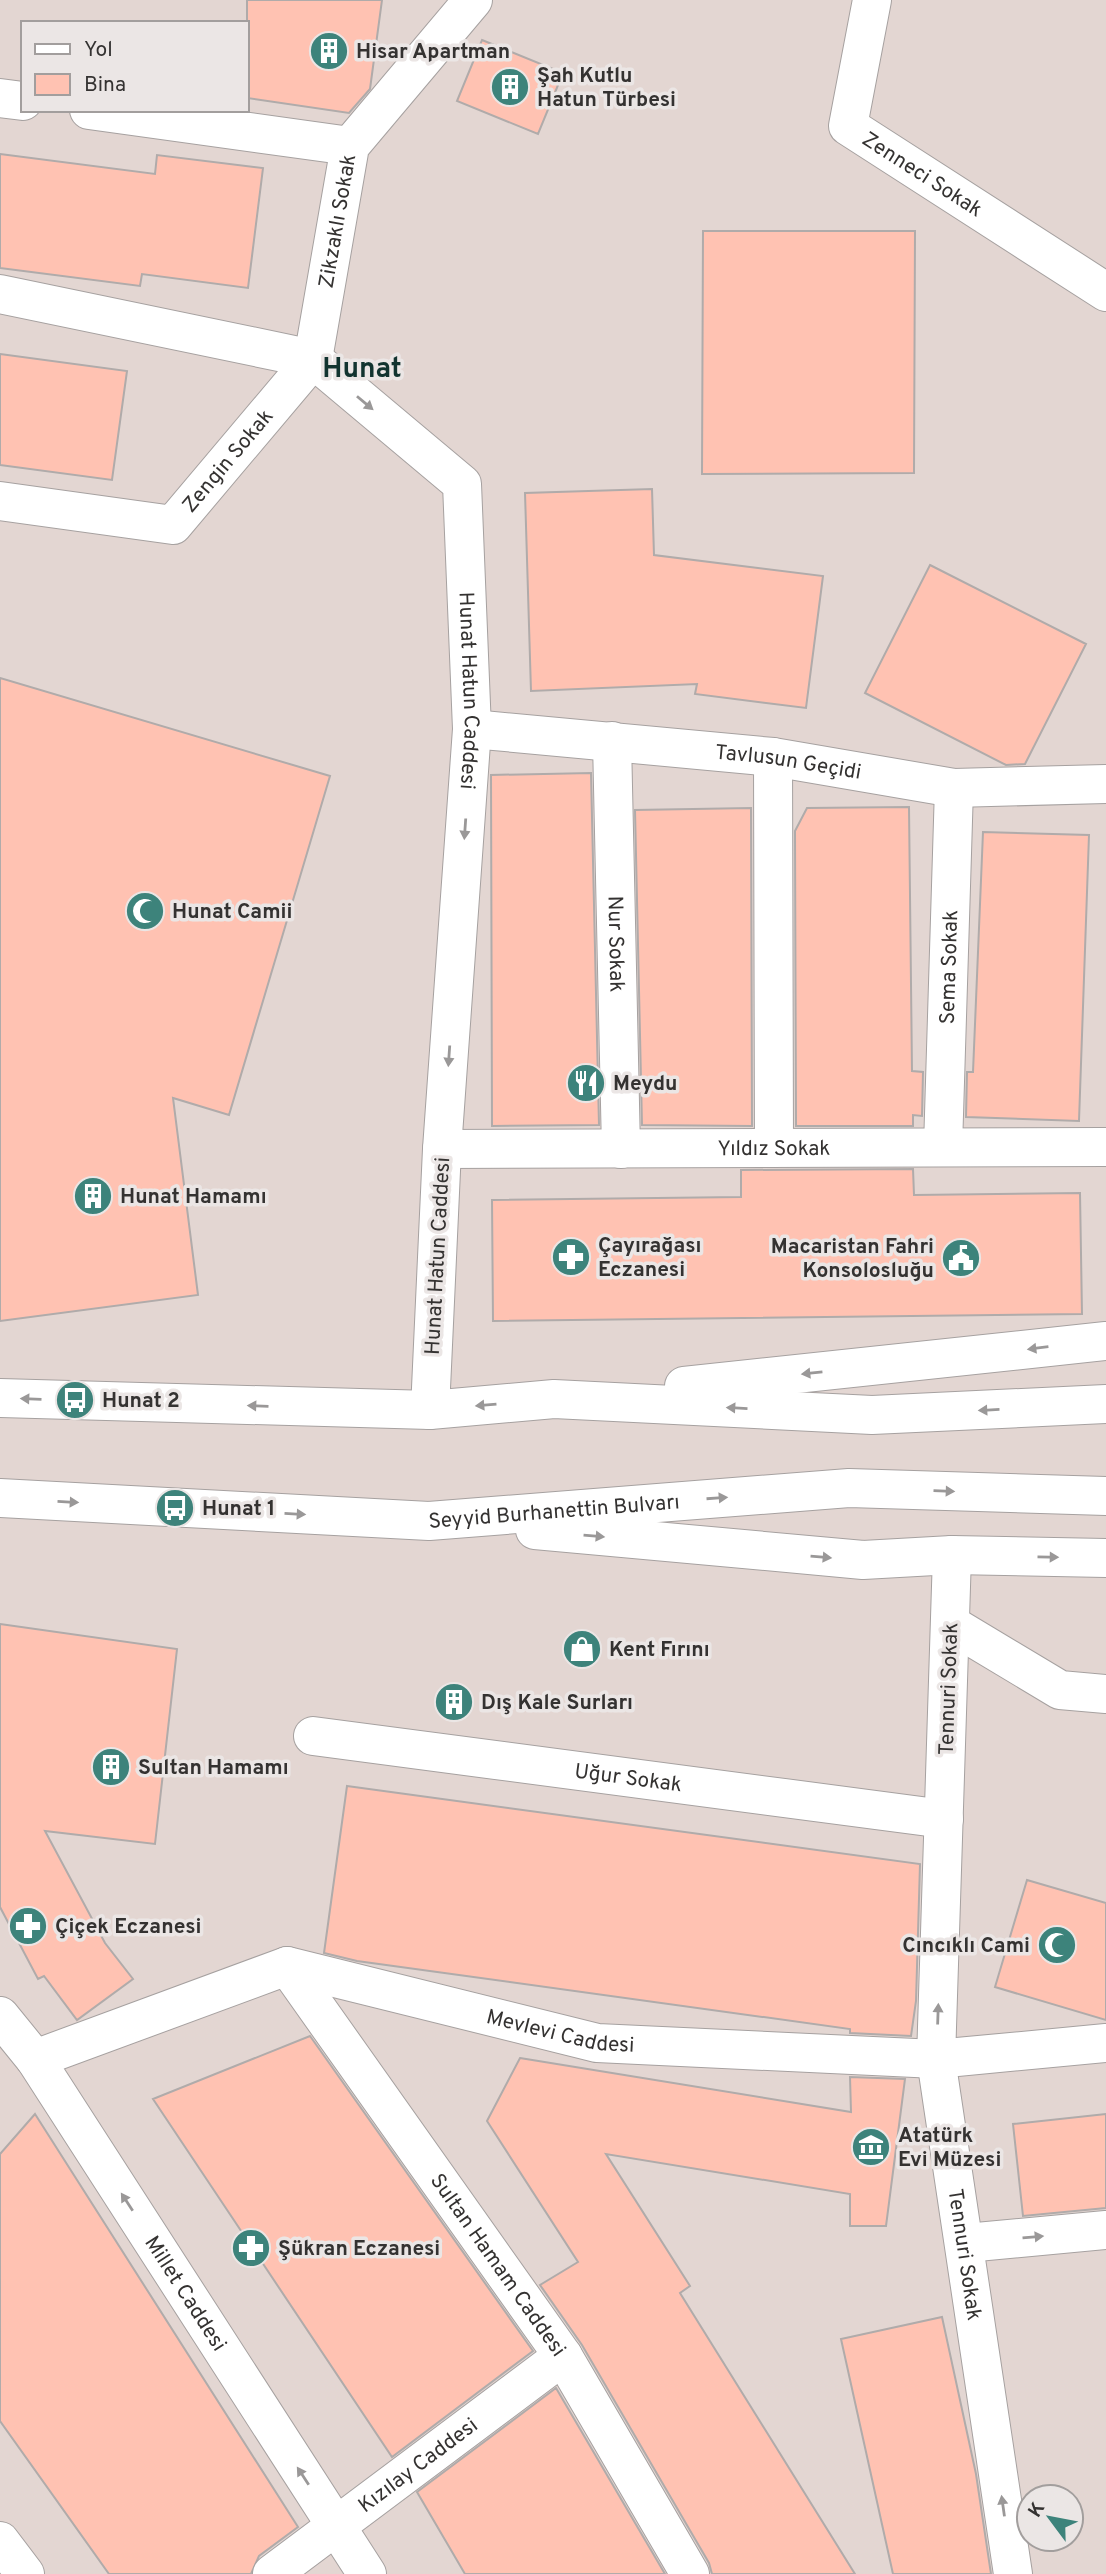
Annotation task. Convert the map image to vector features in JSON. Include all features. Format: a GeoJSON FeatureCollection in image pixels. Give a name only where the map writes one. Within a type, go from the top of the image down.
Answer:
{"type":"FeatureCollection","features":[{"type":"Feature","properties":{"kind":"street","name":"Zikzaklı Sokak"},"geometry":{"type":"LineString","coordinates":[[313,359],[349,146],[473,0]]}},
{"type":"Feature","properties":{"kind":"street","name":"Zenneci Sokak"},"geometry":{"type":"LineString","coordinates":[[872,0],[848,126],[1106,292]]}},
{"type":"Feature","properties":{"kind":"street"},"geometry":{"type":"LineString","coordinates":[[0,98],[21,101]]}},
{"type":"Feature","properties":{"kind":"street"},"geometry":{"type":"LineString","coordinates":[[103,112],[349,146]]}},
{"type":"Feature","properties":{"kind":"street","name":"Hunat Hatun Caddesi"},"geometry":{"type":"LineString","coordinates":[[0,294],[313,359],[462,484],[472,729],[442,1149],[430,1410]]}},
{"type":"Feature","properties":{"kind":"street","name":"Zengin Sokak"},"geometry":{"type":"LineString","coordinates":[[0,502],[173,525],[313,359]]}},
{"type":"Feature","properties":{"kind":"street","name":"Tavlusun Geçidi"},"geometry":{"type":"LineString","coordinates":[[472,729],[773,757],[954,788],[1106,785]]}},
{"type":"Feature","properties":{"kind":"street","name":"Nur Sokak"},"geometry":{"type":"LineString","coordinates":[[612,741],[621,1149]]}},
{"type":"Feature","properties":{"kind":"street"},"geometry":{"type":"LineString","coordinates":[[773,757],[774,1148]]}},
{"type":"Feature","properties":{"kind":"street","name":"Sema Sokak"},"geometry":{"type":"LineString","coordinates":[[943,1147],[954,788]]}},
{"type":"Feature","properties":{"kind":"street","name":"Yıldız Sokak"},"geometry":{"type":"LineString","coordinates":[[442,1149],[1106,1147]]}},
{"type":"Feature","properties":{"kind":"street"},"geometry":{"type":"LineString","coordinates":[[0,1398],[430,1410],[1106,1341]]}},
{"type":"Feature","properties":{"kind":"street"},"geometry":{"type":"LineString","coordinates":[[554,1399],[872,1415],[1106,1404]]}},
{"type":"Feature","properties":{"kind":"street","name":"Seyyid Burhanettin Bulvarı"},"geometry":{"type":"LineString","coordinates":[[0,1498],[429,1521],[849,1488],[1106,1496]]}},
{"type":"Feature","properties":{"kind":"street"},"geometry":{"type":"LineString","coordinates":[[429,1521],[863,1560],[952,1555],[1106,1558]]}},
{"type":"Feature","properties":{"kind":"street","name":"Tennuri Sokak"},"geometry":{"type":"LineString","coordinates":[[952,1555],[936,2059],[1013,2574]]}},
{"type":"Feature","properties":{"kind":"street"},"geometry":{"type":"LineString","coordinates":[[950,1624],[1060,1690],[1106,1694]]}},
{"type":"Feature","properties":{"kind":"street","name":"Uğur Sokak"},"geometry":{"type":"LineString","coordinates":[[313,1736],[944,1819]]}},
{"type":"Feature","properties":{"kind":"street"},"geometry":{"type":"LineString","coordinates":[[35,2059],[287,1966]]}},
{"type":"Feature","properties":{"kind":"street","name":"Mevlevi Caddesi"},"geometry":{"type":"LineString","coordinates":[[287,1966],[597,2043],[936,2059],[1106,2043]]}},
{"type":"Feature","properties":{"kind":"street","name":"Sultan Hamam Caddesi"},"geometry":{"type":"LineString","coordinates":[[287,1966],[563,2356],[690,2574]]}},
{"type":"Feature","properties":{"kind":"street","name":"Millet Caddesi"},"geometry":{"type":"LineString","coordinates":[[0,2016],[35,2059],[367,2574]]}},
{"type":"Feature","properties":{"kind":"street"},"geometry":{"type":"LineString","coordinates":[[965,2243],[1106,2230]]}},
{"type":"Feature","properties":{"kind":"street","name":"Kızılay Caddesi"},"geometry":{"type":"LineString","coordinates":[[272,2574],[563,2356]]}},
{"type":"Feature","properties":{"kind":"street"},"geometry":{"type":"LineString","coordinates":[[0,2541],[25,2574]]}},
{"type":"Feature","properties":{"kind":"shaded area"},"geometry":{"type":"Polygon","coordinates":[[[0,0],[1106,0],[1106,2574],[0,2574],[0,0]]]}},
{"type":"Feature","properties":{"kind":"building","name":"Hisar Apartman"},"geometry":{"type":"Polygon","coordinates":[[[247,0],[382,0],[370,89],[349,113],[248,98],[247,0]]]}},
{"type":"Feature","properties":{"kind":"building","name":"Şah Kutlu Hatun Türbesi"},"geometry":{"type":"Polygon","coordinates":[[[482,40],[563,73],[538,134],[457,101],[482,40]]]}},
{"type":"Feature","properties":{"kind":"building"},"geometry":{"type":"Polygon","coordinates":[[[0,154],[155,174],[157,155],[263,168],[248,288],[142,274],[140,286],[0,268],[0,154]]]}},
{"type":"Feature","properties":{"kind":"building"},"geometry":{"type":"Polygon","coordinates":[[[703,231],[915,231],[914,473],[702,474],[703,231]]]}},
{"type":"Feature","properties":{"kind":"building"},"geometry":{"type":"Polygon","coordinates":[[[0,354],[127,371],[112,480],[0,465],[0,354]]]}},
{"type":"Feature","properties":{"kind":"building"},"geometry":{"type":"Polygon","coordinates":[[[652,489],[654,555],[823,576],[806,708],[695,694],[697,684],[531,691],[525,493],[652,489]]]}},
{"type":"Feature","properties":{"kind":"building"},"geometry":{"type":"Polygon","coordinates":[[[930,565],[1086,644],[1025,764],[1006,765],[865,693],[930,565]]]}},
{"type":"Feature","properties":{"kind":"building","name":"Hunat Camii"},"geometry":{"type":"Polygon","coordinates":[[[0,678],[330,776],[229,1115],[173,1098],[198,1295],[0,1321],[0,678]]]}},
{"type":"Feature","properties":{"kind":"building"},"geometry":{"type":"Polygon","coordinates":[[[591,773],[599,1125],[492,1126],[491,775],[591,773]]]}},
{"type":"Feature","properties":{"kind":"building"},"geometry":{"type":"Polygon","coordinates":[[[909,807],[912,1071],[923,1072],[922,1116],[913,1115],[913,1126],[796,1126],[795,831],[807,808],[909,807]]]}},
{"type":"Feature","properties":{"kind":"building"},"geometry":{"type":"Polygon","coordinates":[[[751,808],[752,1126],[642,1125],[635,810],[751,808]]]}},
{"type":"Feature","properties":{"kind":"building"},"geometry":{"type":"Polygon","coordinates":[[[983,832],[1089,835],[1079,1121],[966,1117],[967,1072],[973,1072],[983,832]]]}},
{"type":"Feature","properties":{"kind":"building"},"geometry":{"type":"Polygon","coordinates":[[[913,1169],[914,1195],[1080,1193],[1082,1314],[493,1321],[492,1200],[741,1197],[741,1170],[913,1169]]]}},
{"type":"Feature","properties":{"kind":"building"},"geometry":{"type":"Polygon","coordinates":[[[0,1624],[177,1649],[155,1844],[45,1831],[105,1943],[133,1979],[77,2020],[44,1976],[38,1979],[0,1907],[0,1624]]]}},
{"type":"Feature","properties":{"kind":"building"},"geometry":{"type":"Polygon","coordinates":[[[347,1786],[920,1864],[916,2001],[911,2036],[850,2033],[850,2029],[357,1961],[324,1953],[347,1786]]]}},
{"type":"Feature","properties":{"kind":"building","name":"Cıncıklı Cami"},"geometry":{"type":"Polygon","coordinates":[[[1027,1880],[1106,1903],[1106,2020],[995,1987],[1027,1880]]]}},
{"type":"Feature","properties":{"kind":"building"},"geometry":{"type":"Polygon","coordinates":[[[310,2036],[533,2351],[392,2457],[153,2099],[310,2036]]]}},
{"type":"Feature","properties":{"kind":"building"},"geometry":{"type":"Polygon","coordinates":[[[520,2058],[851,2112],[850,2077],[905,2079],[886,2226],[850,2226],[850,2194],[606,2154],[690,2286],[680,2293],[855,2574],[712,2574],[709,2563],[582,2345],[540,2285],[578,2262],[487,2121],[520,2058]]]}},
{"type":"Feature","properties":{"kind":"building"},"geometry":{"type":"Polygon","coordinates":[[[35,2114],[298,2527],[259,2556],[251,2574],[109,2574],[0,2421],[0,2154],[35,2114]]]}},
{"type":"Feature","properties":{"kind":"building"},"geometry":{"type":"Polygon","coordinates":[[[1106,2114],[1106,2208],[1023,2216],[1013,2124],[1106,2114]]]}},
{"type":"Feature","properties":{"kind":"building"},"geometry":{"type":"Polygon","coordinates":[[[942,2317],[976,2474],[991,2574],[893,2574],[841,2339],[942,2317]]]}},
{"type":"Feature","properties":{"kind":"building"},"geometry":{"type":"Polygon","coordinates":[[[556,2388],[665,2574],[465,2574],[417,2492],[556,2388]]]}},
{"type":"Feature","properties":{"kind":"place","name":"Hisar Apartman"},"geometry":{"type":"Point","coordinates":[329,51]}},
{"type":"Feature","properties":{"kind":"place","name":"Şah Kutlu Hatun Türbesi"},"geometry":{"type":"Point","coordinates":[510,87]}},
{"type":"Feature","properties":{"kind":"place","name":"Hunat Camii"},"geometry":{"type":"Point","coordinates":[145,911]}},
{"type":"Feature","properties":{"kind":"place","name":"Meydu"},"geometry":{"type":"Point","coordinates":[586,1083]}},
{"type":"Feature","properties":{"kind":"place","name":"Hunat Hamamı"},"geometry":{"type":"Point","coordinates":[93,1196]}},
{"type":"Feature","properties":{"kind":"place","name":"Çayırağası Eczanesi"},"geometry":{"type":"Point","coordinates":[571,1257]}},
{"type":"Feature","properties":{"kind":"place","name":"Macaristan Fahri Konsolosluğu"},"geometry":{"type":"Point","coordinates":[961,1258]}},
{"type":"Feature","properties":{"kind":"place","name":"Hunat 2"},"geometry":{"type":"Point","coordinates":[75,1400]}},
{"type":"Feature","properties":{"kind":"place","name":"Hunat 1"},"geometry":{"type":"Point","coordinates":[175,1508]}},
{"type":"Feature","properties":{"kind":"place","name":"Kent Fırını"},"geometry":{"type":"Point","coordinates":[582,1649]}},
{"type":"Feature","properties":{"kind":"place","name":"Dış Kale Surları"},"geometry":{"type":"Point","coordinates":[454,1702]}},
{"type":"Feature","properties":{"kind":"place","name":"Sultan Hamamı"},"geometry":{"type":"Point","coordinates":[111,1767]}},
{"type":"Feature","properties":{"kind":"place","name":"Çiçek Eczanesi"},"geometry":{"type":"Point","coordinates":[28,1926]}},
{"type":"Feature","properties":{"kind":"place","name":"Cıncıklı Cami"},"geometry":{"type":"Point","coordinates":[1057,1945]}},
{"type":"Feature","properties":{"kind":"place","name":"Atatürk Evi Müzesi"},"geometry":{"type":"Point","coordinates":[871,2147]}},
{"type":"Feature","properties":{"kind":"place","name":"Şükran Eczanesi"},"geometry":{"type":"Point","coordinates":[251,2248]}},
{"type":"Feature","properties":{"kind":"district","name":"Hunat"},"geometry":{"type":"Point","coordinates":[362,367]}}]}
